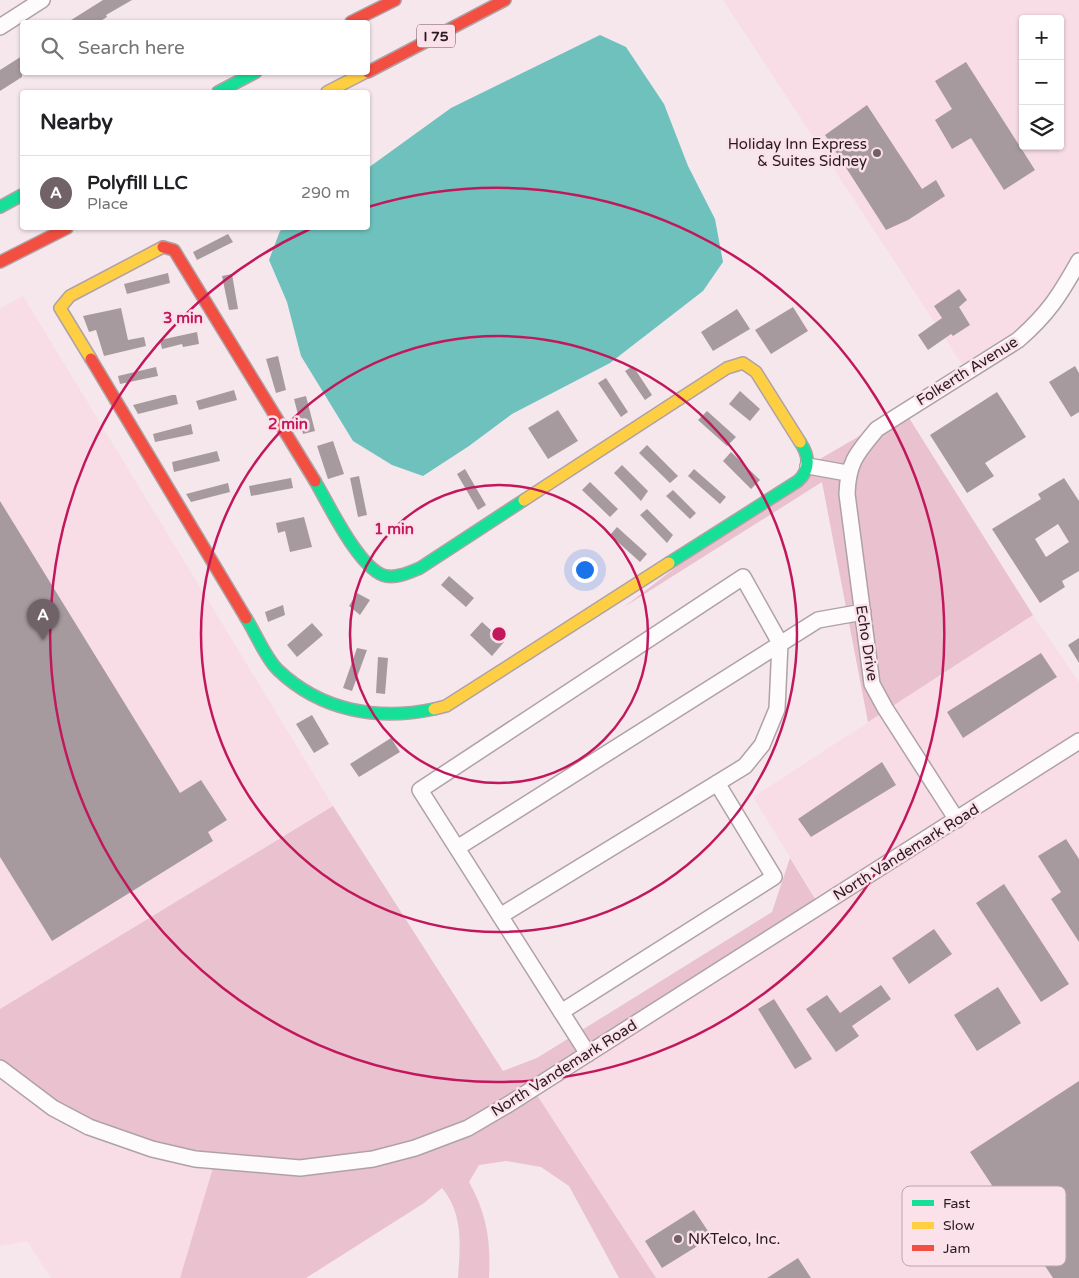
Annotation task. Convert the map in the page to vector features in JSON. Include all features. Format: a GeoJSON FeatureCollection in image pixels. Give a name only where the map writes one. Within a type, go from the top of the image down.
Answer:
{"type":"FeatureCollection","features":[{"type":"Feature","properties":{"kind":"main road"},"geometry":{"type":"LineString","coordinates":[[355,20],[395,0]]}},
{"type":"Feature","properties":{"kind":"main road","name":"I 75"},"geometry":{"type":"LineString","coordinates":[[370,70],[506,0]]}},
{"type":"Feature","properties":{"kind":"main road"},"geometry":{"type":"LineString","coordinates":[[222,90],[250,75]]}},
{"type":"Feature","properties":{"kind":"main road","name":"I 75"},"geometry":{"type":"LineString","coordinates":[[331,90],[361,75]]}},
{"type":"Feature","properties":{"kind":"main road"},"geometry":{"type":"LineString","coordinates":[[0,207],[20,196]]}},
{"type":"Feature","properties":{"kind":"main road"},"geometry":{"type":"LineString","coordinates":[[0,262],[63,230]]}},
{"type":"Feature","properties":{"kind":"main road"},"geometry":{"type":"LineString","coordinates":[[163,248],[174,250],[360,555],[369,568],[384,577],[400,576],[420,568],[727,368],[743,363],[756,372],[807,453],[808,466],[805,476],[794,484],[446,706],[402,716],[374,716],[348,710],[303,689],[277,669],[60,308],[70,296],[163,248]]}},
{"type":"Feature","properties":{"kind":"street"},"geometry":{"type":"LineString","coordinates":[[0,27],[42,0]]}},
{"type":"Feature","properties":{"kind":"street","name":"Folkerth Avenue"},"geometry":{"type":"LineString","coordinates":[[848,473],[860,450],[877,429],[1018,340],[1039,322],[1060,295],[1079,261]]}},
{"type":"Feature","properties":{"kind":"street"},"geometry":{"type":"LineString","coordinates":[[808,466],[848,473]]}},
{"type":"Feature","properties":{"kind":"street","name":"Echo Drive"},"geometry":{"type":"LineString","coordinates":[[848,473],[846,494],[872,684],[885,708],[957,820]]}},
{"type":"Feature","properties":{"kind":"street"},"geometry":{"type":"LineString","coordinates":[[500,916],[745,766],[762,745],[777,709],[780,644],[743,577],[420,790],[457,848],[500,916],[561,1012],[588,1054]]}},
{"type":"Feature","properties":{"kind":"street"},"geometry":{"type":"LineString","coordinates":[[457,848],[818,620],[863,612]]}},
{"type":"Feature","properties":{"kind":"street","name":"North Vandemark Road"},"geometry":{"type":"LineString","coordinates":[[0,1068],[53,1108],[89,1127],[144,1146],[195,1159],[300,1168],[374,1159],[415,1148],[468,1128],[588,1054],[1079,741]]}},
{"type":"Feature","properties":{"kind":"street"},"geometry":{"type":"LineString","coordinates":[[561,1012],[774,877],[717,783]]}},
{"type":"Feature","properties":{"kind":"shaded area"},"geometry":{"type":"Polygon","coordinates":[[[723,0],[1079,0],[1079,274],[1050,309],[967,372],[723,0]]]}},
{"type":"Feature","properties":{"kind":"shaded area"},"geometry":{"type":"Polygon","coordinates":[[[23,296],[333,806],[0,1009],[0,308],[23,296]]]}},
{"type":"Feature","properties":{"kind":"shaded area"},"geometry":{"type":"Polygon","coordinates":[[[904,410],[1033,615],[868,722],[822,482],[624,607],[808,466],[904,410]]]}},
{"type":"Feature","properties":{"kind":"shaded area"},"geometry":{"type":"Polygon","coordinates":[[[1033,615],[1079,682],[1079,1278],[656,1278],[533,1089],[820,906],[753,797],[1033,615]]]}},
{"type":"Feature","properties":{"kind":"shaded area"},"geometry":{"type":"Polygon","coordinates":[[[333,806],[503,1071],[537,1058],[772,912],[790,858],[820,907],[533,1089],[656,1278],[619,1278],[569,1186],[541,1167],[506,1161],[479,1165],[469,1182],[480,1205],[487,1228],[489,1278],[458,1278],[459,1231],[454,1209],[442,1188],[424,1203],[306,1278],[180,1278],[215,1161],[89,1127],[0,1068],[0,1009],[333,806]]]}},
{"type":"Feature","properties":{"kind":"shaded area"},"geometry":{"type":"Polygon","coordinates":[[[0,1068],[215,1161],[180,1278],[51,1278],[27,1241],[0,1246],[0,1068]]]}},
{"type":"Feature","properties":{"kind":"water"},"geometry":{"type":"Polygon","coordinates":[[[600,35],[626,47],[664,104],[688,166],[715,219],[723,262],[703,291],[610,363],[512,414],[469,446],[423,476],[392,465],[353,441],[301,356],[287,302],[269,260],[282,230],[370,230],[370,167],[451,108],[600,35]]]}},
{"type":"Feature","properties":{"kind":"building"},"geometry":{"type":"Polygon","coordinates":[[[103,0],[132,0],[106,15],[107,17],[102,20],[71,20],[103,0]]]}},
{"type":"Feature","properties":{"kind":"building"},"geometry":{"type":"Polygon","coordinates":[[[20,57],[20,75],[22,77],[0,91],[0,70],[20,57]]]}},
{"type":"Feature","properties":{"kind":"building"},"geometry":{"type":"Polygon","coordinates":[[[966,62],[1019,145],[1019,150],[1022,150],[1035,170],[1004,190],[971,138],[952,149],[935,120],[952,109],[935,81],[966,62]]]}},
{"type":"Feature","properties":{"kind":"building"},"geometry":{"type":"Polygon","coordinates":[[[867,105],[922,189],[936,180],[945,196],[908,220],[886,230],[825,135],[867,105]]]}},
{"type":"Feature","properties":{"kind":"building"},"geometry":{"type":"Polygon","coordinates":[[[228,234],[233,242],[197,260],[193,252],[228,234]]]}},
{"type":"Feature","properties":{"kind":"building"},"geometry":{"type":"Polygon","coordinates":[[[168,273],[170,283],[127,294],[124,284],[168,273]]]}},
{"type":"Feature","properties":{"kind":"building"},"geometry":{"type":"Polygon","coordinates":[[[232,274],[238,309],[229,310],[222,276],[232,274]]]}},
{"type":"Feature","properties":{"kind":"building"},"geometry":{"type":"Polygon","coordinates":[[[959,289],[967,300],[959,307],[970,325],[953,336],[951,334],[928,350],[918,335],[942,318],[934,306],[959,289]]]}},
{"type":"Feature","properties":{"kind":"building"},"geometry":{"type":"Polygon","coordinates":[[[793,307],[808,331],[771,354],[755,330],[793,307]]]}},
{"type":"Feature","properties":{"kind":"building"},"geometry":{"type":"Polygon","coordinates":[[[121,308],[128,340],[144,337],[146,346],[104,356],[96,330],[89,332],[83,316],[121,308]]]}},
{"type":"Feature","properties":{"kind":"building"},"geometry":{"type":"Polygon","coordinates":[[[737,309],[750,329],[713,351],[701,332],[737,309]]]}},
{"type":"Feature","properties":{"kind":"building"},"geometry":{"type":"Polygon","coordinates":[[[197,332],[199,344],[183,347],[182,344],[162,349],[160,340],[197,332]]]}},
{"type":"Feature","properties":{"kind":"building"},"geometry":{"type":"Polygon","coordinates":[[[278,356],[286,390],[276,393],[266,359],[278,356]]]}},
{"type":"Feature","properties":{"kind":"building"},"geometry":{"type":"Polygon","coordinates":[[[633,366],[652,395],[645,400],[625,371],[633,366]]]}},
{"type":"Feature","properties":{"kind":"building"},"geometry":{"type":"Polygon","coordinates":[[[1075,366],[1079,373],[1079,412],[1071,417],[1049,382],[1075,366]]]}},
{"type":"Feature","properties":{"kind":"building"},"geometry":{"type":"Polygon","coordinates":[[[156,367],[158,376],[120,384],[118,376],[156,367]]]}},
{"type":"Feature","properties":{"kind":"building"},"geometry":{"type":"Polygon","coordinates":[[[606,378],[628,412],[621,417],[598,383],[606,378]]]}},
{"type":"Feature","properties":{"kind":"building"},"geometry":{"type":"Polygon","coordinates":[[[234,390],[237,400],[199,410],[196,401],[234,390]]]}},
{"type":"Feature","properties":{"kind":"building"},"geometry":{"type":"Polygon","coordinates":[[[740,391],[760,409],[750,421],[729,404],[740,391]]]}},
{"type":"Feature","properties":{"kind":"building"},"geometry":{"type":"Polygon","coordinates":[[[997,392],[1026,437],[985,463],[994,476],[967,493],[930,435],[997,392]]]}},
{"type":"Feature","properties":{"kind":"building"},"geometry":{"type":"Polygon","coordinates":[[[176,395],[178,404],[138,414],[133,405],[176,395]]]}},
{"type":"Feature","properties":{"kind":"building"},"geometry":{"type":"Polygon","coordinates":[[[306,396],[315,431],[303,434],[294,399],[306,396]]]}},
{"type":"Feature","properties":{"kind":"building"},"geometry":{"type":"Polygon","coordinates":[[[558,410],[578,441],[548,459],[528,428],[558,410]]]}},
{"type":"Feature","properties":{"kind":"building"},"geometry":{"type":"Polygon","coordinates":[[[707,411],[736,437],[727,446],[698,420],[707,411]]]}},
{"type":"Feature","properties":{"kind":"building"},"geometry":{"type":"Polygon","coordinates":[[[191,424],[193,434],[155,442],[153,434],[191,424]]]}},
{"type":"Feature","properties":{"kind":"building"},"geometry":{"type":"Polygon","coordinates":[[[333,441],[344,474],[328,479],[317,446],[333,441]]]}},
{"type":"Feature","properties":{"kind":"building"},"geometry":{"type":"Polygon","coordinates":[[[647,445],[678,476],[670,483],[639,453],[647,445]]]}},
{"type":"Feature","properties":{"kind":"building"},"geometry":{"type":"Polygon","coordinates":[[[217,451],[220,461],[174,472],[172,462],[217,451]]]}},
{"type":"Feature","properties":{"kind":"building"},"geometry":{"type":"Polygon","coordinates":[[[731,452],[760,480],[751,489],[723,461],[731,452]]]}},
{"type":"Feature","properties":{"kind":"building"},"geometry":{"type":"Polygon","coordinates":[[[622,465],[648,491],[641,501],[614,473],[622,465]]]}},
{"type":"Feature","properties":{"kind":"building"},"geometry":{"type":"Polygon","coordinates":[[[465,469],[486,505],[478,510],[457,474],[465,469]]]}},
{"type":"Feature","properties":{"kind":"building"},"geometry":{"type":"Polygon","coordinates":[[[694,469],[726,497],[720,504],[688,476],[694,469]]]}},
{"type":"Feature","properties":{"kind":"building"},"geometry":{"type":"Polygon","coordinates":[[[359,476],[367,515],[358,517],[350,478],[359,476]]]}},
{"type":"Feature","properties":{"kind":"building"},"geometry":{"type":"Polygon","coordinates":[[[291,478],[293,488],[251,496],[249,486],[291,478]]]}},
{"type":"Feature","properties":{"kind":"building"},"geometry":{"type":"Polygon","coordinates":[[[1064,478],[1079,501],[1079,571],[1062,581],[1065,587],[1040,603],[992,529],[1041,499],[1038,494],[1064,478]],[[1058,524],[1035,539],[1046,557],[1069,542],[1058,524]]]}},
{"type":"Feature","properties":{"kind":"building"},"geometry":{"type":"Polygon","coordinates":[[[590,482],[618,509],[610,517],[582,490],[590,482]]]}},
{"type":"Feature","properties":{"kind":"building"},"geometry":{"type":"Polygon","coordinates":[[[228,483],[230,492],[191,502],[186,494],[228,483]]]}},
{"type":"Feature","properties":{"kind":"building"},"geometry":{"type":"Polygon","coordinates":[[[673,490],[696,513],[690,519],[666,496],[673,490]]]}},
{"type":"Feature","properties":{"kind":"building"},"geometry":{"type":"Polygon","coordinates":[[[0,501],[180,793],[201,780],[227,820],[208,832],[213,841],[52,941],[0,857],[0,501]]]}},
{"type":"Feature","properties":{"kind":"building"},"geometry":{"type":"Polygon","coordinates":[[[647,509],[673,535],[667,543],[640,515],[647,509]]]}},
{"type":"Feature","properties":{"kind":"building"},"geometry":{"type":"Polygon","coordinates":[[[304,517],[312,547],[290,552],[285,531],[278,533],[276,523],[304,517]]]}},
{"type":"Feature","properties":{"kind":"building"},"geometry":{"type":"Polygon","coordinates":[[[617,527],[647,554],[640,562],[610,535],[617,527]]]}},
{"type":"Feature","properties":{"kind":"building"},"geometry":{"type":"Polygon","coordinates":[[[449,576],[474,598],[466,607],[441,585],[449,576]]]}},
{"type":"Feature","properties":{"kind":"building"},"geometry":{"type":"Polygon","coordinates":[[[357,593],[370,600],[360,615],[349,606],[357,593]]]}},
{"type":"Feature","properties":{"kind":"building"},"geometry":{"type":"Polygon","coordinates":[[[283,605],[285,615],[268,622],[265,612],[283,605]]]}},
{"type":"Feature","properties":{"kind":"building"},"geometry":{"type":"Polygon","coordinates":[[[482,622],[504,642],[492,656],[470,635],[482,622]]]}},
{"type":"Feature","properties":{"kind":"building"},"geometry":{"type":"Polygon","coordinates":[[[312,623],[323,635],[297,657],[287,645],[312,623]]]}},
{"type":"Feature","properties":{"kind":"building"},"geometry":{"type":"Polygon","coordinates":[[[1079,638],[1079,663],[1068,645],[1079,638]]]}},
{"type":"Feature","properties":{"kind":"building"},"geometry":{"type":"Polygon","coordinates":[[[357,648],[367,650],[352,691],[343,688],[357,648]]]}},
{"type":"Feature","properties":{"kind":"building"},"geometry":{"type":"Polygon","coordinates":[[[1041,653],[1057,677],[963,738],[947,712],[1041,653]]]}},
{"type":"Feature","properties":{"kind":"building"},"geometry":{"type":"Polygon","coordinates":[[[378,657],[388,658],[385,694],[376,693],[378,657]]]}},
{"type":"Feature","properties":{"kind":"building"},"geometry":{"type":"Polygon","coordinates":[[[312,715],[329,744],[314,753],[296,724],[312,715]]]}},
{"type":"Feature","properties":{"kind":"building"},"geometry":{"type":"Polygon","coordinates":[[[391,738],[400,752],[359,777],[350,764],[391,738]]]}},
{"type":"Feature","properties":{"kind":"building"},"geometry":{"type":"Polygon","coordinates":[[[882,762],[896,785],[811,837],[798,819],[882,762]]]}},
{"type":"Feature","properties":{"kind":"building"},"geometry":{"type":"Polygon","coordinates":[[[1066,839],[1079,859],[1079,942],[1051,899],[1061,892],[1038,856],[1066,839]]]}},
{"type":"Feature","properties":{"kind":"building"},"geometry":{"type":"Polygon","coordinates":[[[1004,884],[1069,984],[1041,1002],[976,903],[1004,884]]]}},
{"type":"Feature","properties":{"kind":"building"},"geometry":{"type":"Polygon","coordinates":[[[934,929],[952,954],[909,984],[892,958],[934,929]]]}},
{"type":"Feature","properties":{"kind":"building"},"geometry":{"type":"Polygon","coordinates":[[[881,985],[891,999],[852,1026],[859,1036],[836,1052],[806,1009],[827,995],[840,1013],[881,985]]]}},
{"type":"Feature","properties":{"kind":"building"},"geometry":{"type":"Polygon","coordinates":[[[998,987],[1021,1023],[977,1051],[954,1015],[998,987]]]}},
{"type":"Feature","properties":{"kind":"building"},"geometry":{"type":"Polygon","coordinates":[[[774,999],[812,1059],[795,1069],[758,1009],[774,999]]]}},
{"type":"Feature","properties":{"kind":"building"},"geometry":{"type":"Polygon","coordinates":[[[1079,1081],[1079,1278],[1053,1278],[1045,1266],[1066,1266],[1066,1186],[992,1186],[970,1152],[1079,1081]]]}},
{"type":"Feature","properties":{"kind":"building","name":"NKTelco, Inc."},"geometry":{"type":"Polygon","coordinates":[[[694,1210],[712,1237],[662,1268],[645,1241],[694,1210]]]}},
{"type":"Feature","properties":{"kind":"building"},"geometry":{"type":"Polygon","coordinates":[[[798,1258],[811,1278],[767,1278],[798,1258]]]}},
{"type":"Feature","properties":{"kind":"traffic: fast"},"geometry":{"type":"LineString","coordinates":[[222,90],[250,75]]}},
{"type":"Feature","properties":{"kind":"traffic: fast"},"geometry":{"type":"LineString","coordinates":[[0,207],[20,196]]}},
{"type":"Feature","properties":{"kind":"traffic: fast"},"geometry":{"type":"LineString","coordinates":[[669,563],[798,481],[807,467],[807,457],[800,442]]}},
{"type":"Feature","properties":{"kind":"traffic: fast"},"geometry":{"type":"LineString","coordinates":[[315,481],[356,550],[376,571],[386,576],[408,573],[420,568],[524,500]]}},
{"type":"Feature","properties":{"kind":"traffic: fast"},"geometry":{"type":"LineString","coordinates":[[246,618],[265,652],[278,670],[295,684],[331,704],[371,713],[392,714],[434,709]]}},
{"type":"Feature","properties":{"kind":"traffic: slow"},"geometry":{"type":"LineString","coordinates":[[331,90],[360,75]]}},
{"type":"Feature","properties":{"kind":"traffic: slow"},"geometry":{"type":"LineString","coordinates":[[91,359],[60,308],[70,296],[163,247]]}},
{"type":"Feature","properties":{"kind":"traffic: slow"},"geometry":{"type":"LineString","coordinates":[[524,500],[727,368],[743,363],[756,372],[800,442]]}},
{"type":"Feature","properties":{"kind":"traffic: slow"},"geometry":{"type":"LineString","coordinates":[[434,709],[446,706],[669,563]]}},
{"type":"Feature","properties":{"kind":"traffic: jam"},"geometry":{"type":"LineString","coordinates":[[355,20],[395,0]]}},
{"type":"Feature","properties":{"kind":"traffic: jam"},"geometry":{"type":"LineString","coordinates":[[370,71],[505,0]]}},
{"type":"Feature","properties":{"kind":"traffic: jam"},"geometry":{"type":"LineString","coordinates":[[0,262],[63,230]]}},
{"type":"Feature","properties":{"kind":"traffic: jam"},"geometry":{"type":"LineString","coordinates":[[163,247],[174,250],[315,481]]}},
{"type":"Feature","properties":{"kind":"traffic: jam"},"geometry":{"type":"LineString","coordinates":[[91,359],[246,618]]}},
{"type":"Feature","properties":{"kind":"place","name":"Holiday Inn Express & Suites Sidney"},"geometry":{"type":"Point","coordinates":[877,153]}},
{"type":"Feature","properties":{"kind":"place","name":"Polyfill LLC"},"geometry":{"type":"Point","coordinates":[43,640]}},
{"type":"Feature","properties":{"kind":"place","name":"NKTelco, Inc."},"geometry":{"type":"Point","coordinates":[678,1239]}}]}
